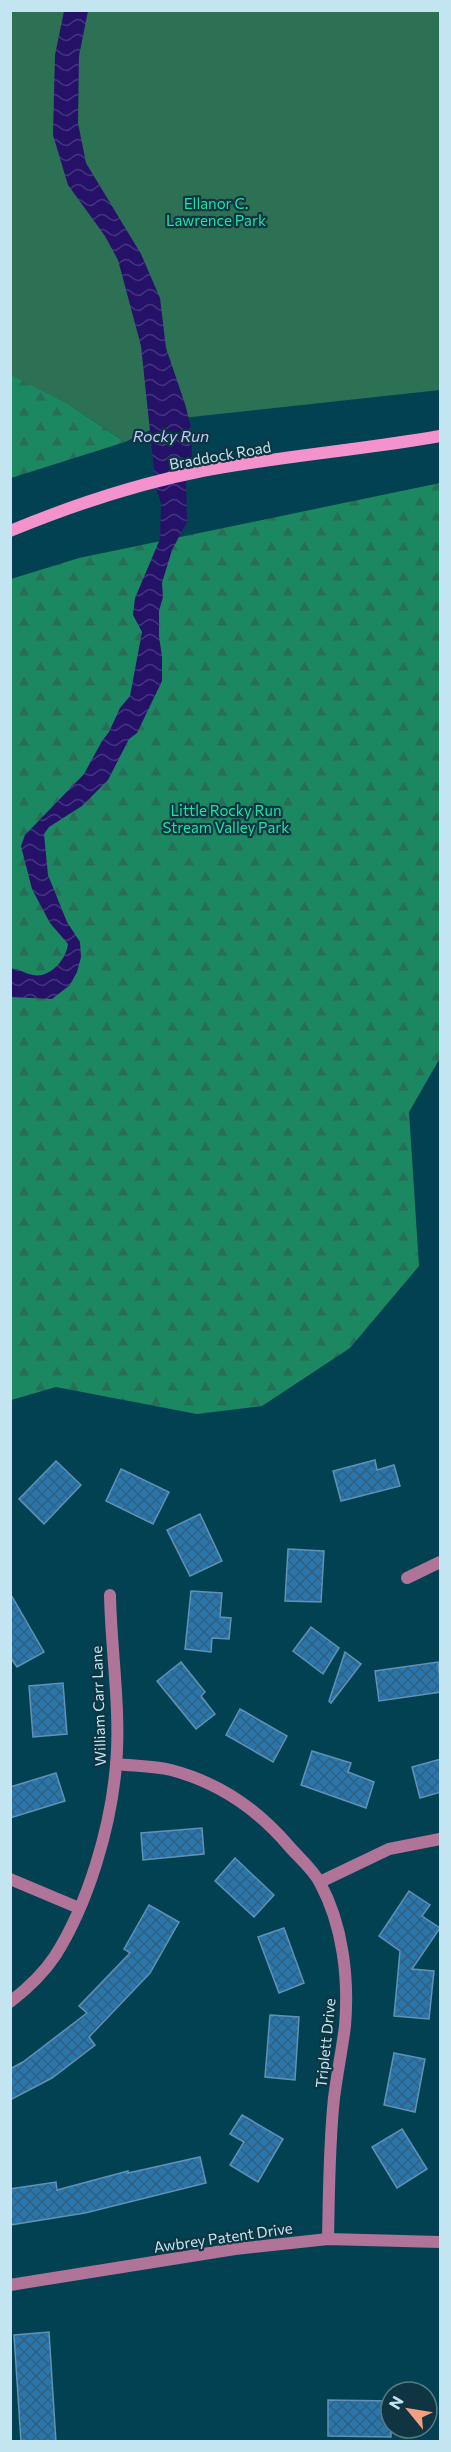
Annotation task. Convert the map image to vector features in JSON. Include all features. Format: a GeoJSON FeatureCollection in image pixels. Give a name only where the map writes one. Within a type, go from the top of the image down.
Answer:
{"type":"FeatureCollection","features":[{"type":"Feature","properties":{"kind":"main road","name":"Braddock Road"},"geometry":{"type":"LineString","coordinates":[[10,531],[96,498],[140,485],[201,472],[441,436]]}},
{"type":"Feature","properties":{"kind":"street"},"geometry":{"type":"LineString","coordinates":[[407,1578],[441,1562]]}},
{"type":"Feature","properties":{"kind":"street","name":"William Carr Lane"},"geometry":{"type":"LineString","coordinates":[[10,2002],[25,1991],[55,1956],[80,1908],[98,1853],[110,1803],[116,1764],[110,1595]]}},
{"type":"Feature","properties":{"kind":"street","name":"Triplett Drive"},"geometry":{"type":"LineString","coordinates":[[116,1764],[170,1770],[203,1781],[227,1793],[272,1825],[320,1882],[334,1917],[346,1982],[345,2026],[334,2098],[328,2239]]}},
{"type":"Feature","properties":{"kind":"street"},"geometry":{"type":"LineString","coordinates":[[320,1882],[389,1849],[441,1839]]}},
{"type":"Feature","properties":{"kind":"street"},"geometry":{"type":"LineString","coordinates":[[10,1879],[80,1908]]}},
{"type":"Feature","properties":{"kind":"street","name":"Awbrey Patent Drive"},"geometry":{"type":"LineString","coordinates":[[10,2285],[235,2249],[328,2239],[441,2242]]}},
{"type":"Feature","properties":{"kind":"green space","name":"Ellanor C. Lawrence Park"},"geometry":{"type":"Polygon","coordinates":[[[10,11],[440,11],[440,390],[173,419],[125,442],[71,406],[11,375],[10,11]]]}},
{"type":"Feature","properties":{"kind":"green space"},"geometry":{"type":"Polygon","coordinates":[[[10,239],[71,406],[125,442],[11,478],[10,239]]]}},
{"type":"Feature","properties":{"kind":"green space","name":"Little Rocky Run Stream Valley Park"},"geometry":{"type":"Polygon","coordinates":[[[440,483],[440,1058],[409,1112],[419,1266],[350,1348],[262,1406],[197,1414],[56,1387],[11,1400],[11,579],[79,558],[440,483]]]}},
{"type":"Feature","properties":{"kind":"water","name":"Rocky Run"},"geometry":{"type":"Polygon","coordinates":[[[64,11],[88,11],[79,56],[78,123],[86,163],[141,254],[160,298],[166,348],[191,427],[192,455],[186,478],[187,522],[172,550],[162,583],[159,636],[162,681],[137,733],[129,739],[108,780],[82,806],[49,827],[44,834],[48,875],[67,922],[80,942],[81,957],[70,985],[52,999],[11,997],[10,969],[43,975],[60,963],[68,944],[50,923],[32,889],[21,846],[25,835],[84,774],[109,732],[120,708],[130,696],[142,632],[133,615],[135,598],[160,539],[161,503],[156,488],[141,346],[118,260],[105,236],[68,185],[53,135],[55,55],[64,11]]]}},
{"type":"Feature","properties":{"kind":"building"},"geometry":{"type":"Polygon","coordinates":[[[375,1460],[377,1470],[394,1465],[400,1486],[341,1501],[333,1471],[375,1460]]]}},
{"type":"Feature","properties":{"kind":"building"},"geometry":{"type":"Polygon","coordinates":[[[56,1461],[81,1485],[44,1524],[19,1499],[56,1461]]]}},
{"type":"Feature","properties":{"kind":"building"},"geometry":{"type":"Polygon","coordinates":[[[121,1469],[169,1492],[153,1524],[106,1501],[121,1469]]]}},
{"type":"Feature","properties":{"kind":"building"},"geometry":{"type":"Polygon","coordinates":[[[200,1514],[222,1561],[190,1576],[167,1530],[200,1514]]]}},
{"type":"Feature","properties":{"kind":"building"},"geometry":{"type":"Polygon","coordinates":[[[288,1549],[324,1551],[321,1602],[285,1601],[288,1549]]]}},
{"type":"Feature","properties":{"kind":"building"},"geometry":{"type":"Polygon","coordinates":[[[191,1591],[222,1593],[220,1617],[231,1618],[229,1639],[212,1638],[211,1652],[185,1649],[191,1591]]]}},
{"type":"Feature","properties":{"kind":"building"},"geometry":{"type":"Polygon","coordinates":[[[10,1593],[44,1652],[17,1667],[10,1657],[10,1593]]]}},
{"type":"Feature","properties":{"kind":"building"},"geometry":{"type":"Polygon","coordinates":[[[311,1627],[339,1648],[323,1674],[293,1651],[311,1627]]]}},
{"type":"Feature","properties":{"kind":"building"},"geometry":{"type":"Polygon","coordinates":[[[345,1652],[361,1664],[331,1703],[329,1701],[345,1652]]]}},
{"type":"Feature","properties":{"kind":"building"},"geometry":{"type":"Polygon","coordinates":[[[181,1662],[205,1692],[201,1696],[215,1714],[196,1729],[157,1681],[181,1662]]]}},
{"type":"Feature","properties":{"kind":"building"},"geometry":{"type":"Polygon","coordinates":[[[438,1662],[441,1692],[379,1701],[375,1671],[438,1662]]]}},
{"type":"Feature","properties":{"kind":"building"},"geometry":{"type":"Polygon","coordinates":[[[63,1683],[67,1734],[33,1737],[29,1686],[63,1683]]]}},
{"type":"Feature","properties":{"kind":"building"},"geometry":{"type":"Polygon","coordinates":[[[240,1709],[287,1736],[273,1762],[226,1735],[240,1709]]]}},
{"type":"Feature","properties":{"kind":"building"},"geometry":{"type":"Polygon","coordinates":[[[312,1751],[351,1763],[348,1772],[374,1782],[366,1808],[301,1785],[312,1751]]]}},
{"type":"Feature","properties":{"kind":"building"},"geometry":{"type":"Polygon","coordinates":[[[441,1759],[441,1792],[420,1798],[412,1767],[441,1759]]]}},
{"type":"Feature","properties":{"kind":"building"},"geometry":{"type":"Polygon","coordinates":[[[56,1773],[65,1801],[10,1818],[10,1787],[56,1773]]]}},
{"type":"Feature","properties":{"kind":"building"},"geometry":{"type":"Polygon","coordinates":[[[202,1828],[204,1854],[143,1860],[141,1833],[202,1828]]]}},
{"type":"Feature","properties":{"kind":"building"},"geometry":{"type":"Polygon","coordinates":[[[235,1858],[274,1895],[254,1917],[215,1881],[235,1858]]]}},
{"type":"Feature","properties":{"kind":"building"},"geometry":{"type":"Polygon","coordinates":[[[409,1891],[430,1905],[422,1916],[440,1928],[412,1969],[434,1971],[429,2019],[394,2016],[400,1951],[379,1936],[409,1891]]]}},
{"type":"Feature","properties":{"kind":"building"},"geometry":{"type":"Polygon","coordinates":[[[149,1905],[179,1922],[150,1973],[89,2037],[95,2045],[52,2078],[10,2100],[10,2069],[23,2062],[87,2013],[79,2006],[130,1953],[124,1949],[149,1905]]]}},
{"type":"Feature","properties":{"kind":"building"},"geometry":{"type":"Polygon","coordinates":[[[284,1928],[304,1983],[279,1993],[258,1937],[284,1928]]]}},
{"type":"Feature","properties":{"kind":"building"},"geometry":{"type":"Polygon","coordinates":[[[270,2015],[299,2017],[295,2080],[265,2077],[270,2015]]]}},
{"type":"Feature","properties":{"kind":"building"},"geometry":{"type":"Polygon","coordinates":[[[394,2053],[425,2059],[415,2112],[384,2105],[394,2053]]]}},
{"type":"Feature","properties":{"kind":"building"},"geometry":{"type":"Polygon","coordinates":[[[242,2115],[283,2139],[258,2182],[230,2165],[244,2142],[230,2134],[242,2115]]]}},
{"type":"Feature","properties":{"kind":"building"},"geometry":{"type":"Polygon","coordinates":[[[402,2129],[427,2169],[397,2188],[372,2147],[402,2129]]]}},
{"type":"Feature","properties":{"kind":"building"},"geometry":{"type":"Polygon","coordinates":[[[200,2157],[206,2183],[85,2213],[10,2225],[10,2189],[56,2182],[57,2190],[128,2171],[128,2173],[200,2157]]]}},
{"type":"Feature","properties":{"kind":"building"},"geometry":{"type":"Polygon","coordinates":[[[49,2332],[56,2442],[21,2442],[14,2335],[49,2332]]]}},
{"type":"Feature","properties":{"kind":"building"},"geometry":{"type":"Polygon","coordinates":[[[328,2400],[379,2401],[379,2437],[328,2436],[328,2400]]]}}]}
